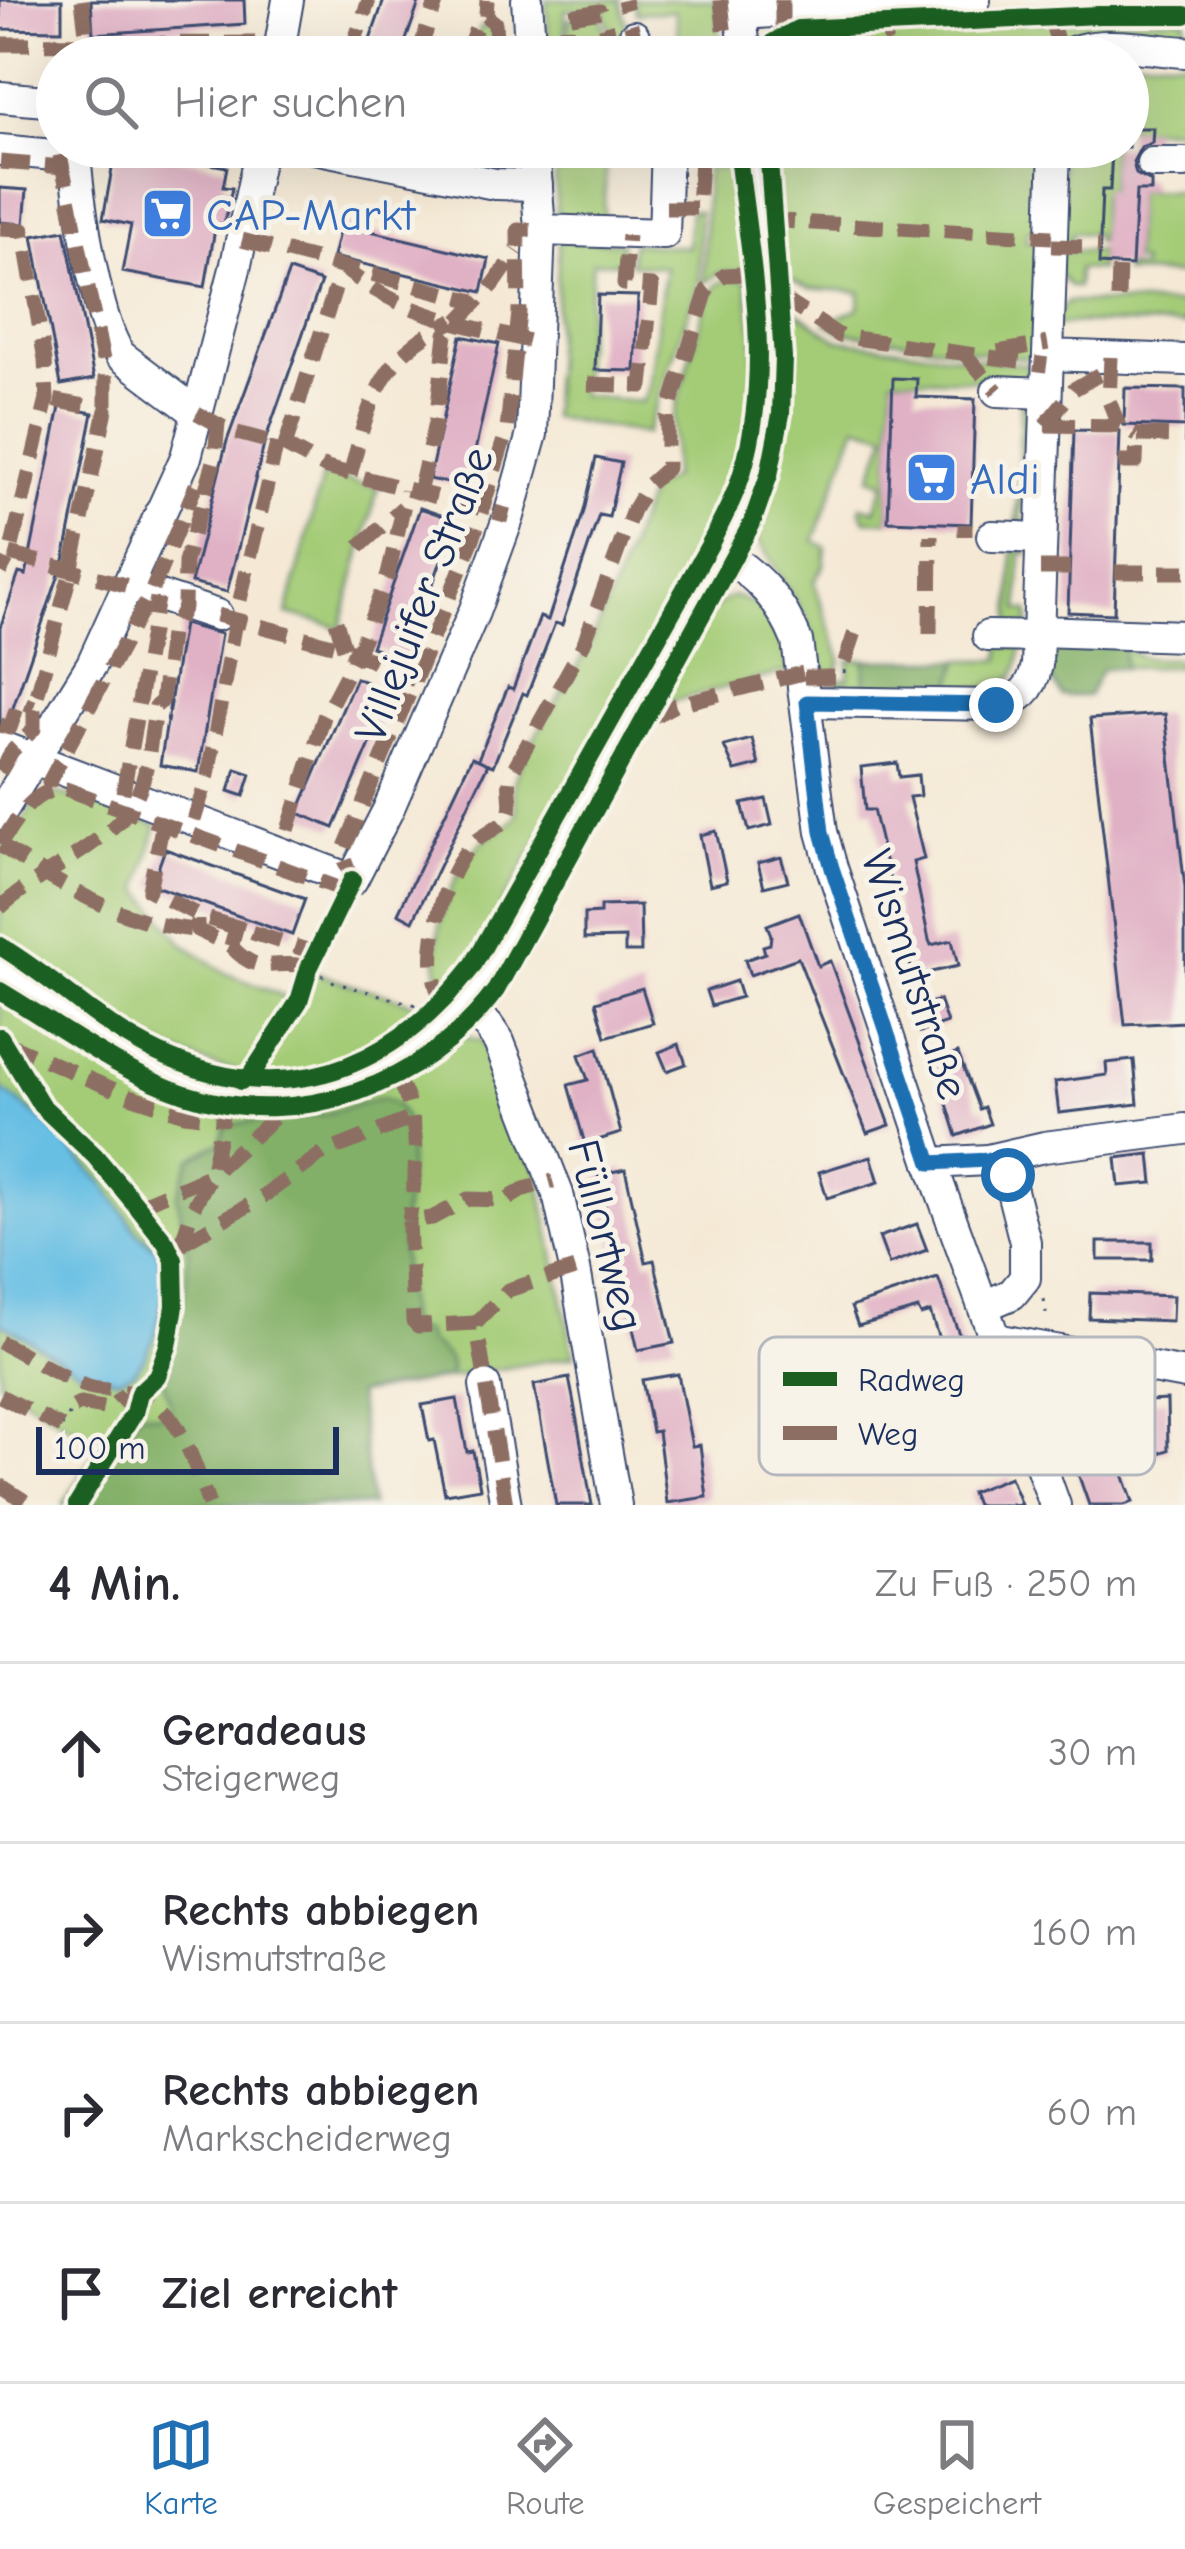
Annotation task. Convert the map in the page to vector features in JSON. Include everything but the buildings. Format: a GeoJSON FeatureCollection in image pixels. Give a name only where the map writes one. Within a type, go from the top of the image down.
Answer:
{"type":"FeatureCollection","features":[{"type":"Feature","properties":{"kind":"street"},"geometry":{"type":"LineString","coordinates":[[282,36],[288,0]]}},
{"type":"Feature","properties":{"kind":"street"},"geometry":{"type":"LineString","coordinates":[[526,0],[529,36]]}},
{"type":"Feature","properties":{"kind":"street"},"geometry":{"type":"LineString","coordinates":[[740,7],[975,0]]}},
{"type":"Feature","properties":{"kind":"street"},"geometry":{"type":"LineString","coordinates":[[1149,50],[1185,52]]}},
{"type":"Feature","properties":{"kind":"street"},"geometry":{"type":"LineString","coordinates":[[0,97],[36,101]]}},
{"type":"Feature","properties":{"kind":"street"},"geometry":{"type":"LineString","coordinates":[[0,150],[36,151]]}},
{"type":"Feature","properties":{"kind":"street"},"geometry":{"type":"LineString","coordinates":[[1152,163],[1185,164]]}},
{"type":"Feature","properties":{"kind":"street"},"geometry":{"type":"LineString","coordinates":[[78,168],[96,284],[112,344],[197,413]]}},
{"type":"Feature","properties":{"kind":"street"},"geometry":{"type":"LineString","coordinates":[[0,814],[92,664],[186,457],[236,269],[257,168]]}},
{"type":"Feature","properties":{"kind":"street"},"geometry":{"type":"LineString","coordinates":[[414,168],[494,184],[537,185]]}},
{"type":"Feature","properties":{"kind":"street","name":"Villejuifer Straße"},"geometry":{"type":"LineString","coordinates":[[352,880],[388,810],[474,612],[532,434],[540,230],[536,168]]}},
{"type":"Feature","properties":{"kind":"street"},"geometry":{"type":"LineString","coordinates":[[540,230],[664,234],[666,168]]}},
{"type":"Feature","properties":{"kind":"street"},"geometry":{"type":"LineString","coordinates":[[0,969],[146,1060],[187,1078],[238,1091],[301,1089],[365,1071],[418,1045],[479,984],[721,553],[755,482],[768,424],[770,359],[755,168]]}},
{"type":"Feature","properties":{"kind":"street"},"geometry":{"type":"LineString","coordinates":[[807,702],[996,705],[1013,701],[1034,681],[1054,168]]}},
{"type":"Feature","properties":{"kind":"street"},"geometry":{"type":"LineString","coordinates":[[1048,356],[1185,360]]}},
{"type":"Feature","properties":{"kind":"street"},"geometry":{"type":"LineString","coordinates":[[997,391],[1046,393]]}},
{"type":"Feature","properties":{"kind":"street"},"geometry":{"type":"LineString","coordinates":[[992,536],[1041,538]]}},
{"type":"Feature","properties":{"kind":"street","name":"Wismutstraße"},"geometry":{"type":"LineString","coordinates":[[721,553],[770,590],[786,612],[797,641],[822,832],[832,868],[994,1337]]}},
{"type":"Feature","properties":{"kind":"street"},"geometry":{"type":"LineString","coordinates":[[129,586],[217,615]]}},
{"type":"Feature","properties":{"kind":"street"},"geometry":{"type":"LineString","coordinates":[[988,636],[1185,636]]}},
{"type":"Feature","properties":{"kind":"street"},"geometry":{"type":"LineString","coordinates":[[0,746],[352,880]]}},
{"type":"Feature","properties":{"kind":"street","name":"Füllortweg"},"geometry":{"type":"LineString","coordinates":[[448,1010],[488,1026],[499,1042],[558,1194],[616,1505]]}},
{"type":"Feature","properties":{"kind":"street"},"geometry":{"type":"LineString","coordinates":[[931,1163],[987,1160],[1044,1147],[1185,1129]]}},
{"type":"Feature","properties":{"kind":"street"},"geometry":{"type":"LineString","coordinates":[[984,1306],[1012,1294],[1025,1278],[1025,1242],[1008,1175],[987,1160]]}},
{"type":"Feature","properties":{"kind":"street"},"geometry":{"type":"LineString","coordinates":[[1155,1368],[1185,1374]]}},
{"type":"Feature","properties":{"kind":"street"},"geometry":{"type":"LineString","coordinates":[[485,1387],[506,1505]]}},
{"type":"Feature","properties":{"kind":"street","name":"Wismutstraße"},"geometry":{"type":"LineString","coordinates":[[1044,1475],[1055,1505]]}},
{"type":"Feature","properties":{"kind":"path"},"geometry":{"type":"LineString","coordinates":[[844,673],[845,662]]}},
{"type":"Feature","properties":{"kind":"path"},"geometry":{"type":"LineString","coordinates":[[256,1065],[299,1001],[309,968],[352,880]]}},
{"type":"Feature","properties":{"kind":"path"},"geometry":{"type":"LineString","coordinates":[[309,968],[335,983],[448,1010]]}},
{"type":"Feature","properties":{"kind":"path"},"geometry":{"type":"LineString","coordinates":[[62,1427],[74,1407]]}},
{"type":"Feature","properties":{"kind":"green space"},"geometry":{"type":"Polygon","coordinates":[[[546,0],[620,0],[628,32],[613,36],[603,9],[565,10],[565,36],[548,36],[546,0]]]}},
{"type":"Feature","properties":{"kind":"green space"},"geometry":{"type":"Polygon","coordinates":[[[634,0],[716,0],[720,36],[678,36],[675,11],[637,13],[634,0]]]}},
{"type":"Feature","properties":{"kind":"green space"},"geometry":{"type":"Polygon","coordinates":[[[599,13],[607,36],[569,36],[569,19],[599,13]]]}},
{"type":"Feature","properties":{"kind":"green space"},"geometry":{"type":"Polygon","coordinates":[[[1185,18],[1185,43],[1149,41],[1149,36],[794,36],[926,24],[1185,18]]]}},
{"type":"Feature","properties":{"kind":"green space"},"geometry":{"type":"Polygon","coordinates":[[[480,27],[492,27],[492,36],[477,36],[480,27]]]}},
{"type":"Feature","properties":{"kind":"green space"},"geometry":{"type":"Polygon","coordinates":[[[1149,58],[1185,60],[1185,129],[1149,128],[1149,58]]]}},
{"type":"Feature","properties":{"kind":"green space"},"geometry":{"type":"Polygon","coordinates":[[[564,168],[606,168],[603,226],[557,217],[555,172],[564,172],[564,168]]]}},
{"type":"Feature","properties":{"kind":"green space"},"geometry":{"type":"Polygon","coordinates":[[[706,168],[736,172],[745,270],[719,273],[704,283],[706,168]]]}},
{"type":"Feature","properties":{"kind":"green space"},"geometry":{"type":"Polygon","coordinates":[[[775,168],[1042,168],[1041,226],[1027,232],[1026,241],[1036,243],[1040,250],[1038,360],[841,332],[826,323],[859,308],[860,292],[809,288],[785,277],[780,266],[775,168]]]}},
{"type":"Feature","properties":{"kind":"green space"},"geometry":{"type":"Polygon","coordinates":[[[1062,168],[1111,168],[1110,190],[1102,191],[1100,242],[1095,234],[1072,233],[1070,241],[1059,241],[1062,168]]]}},
{"type":"Feature","properties":{"kind":"green space"},"geometry":{"type":"Polygon","coordinates":[[[1136,191],[1185,192],[1185,275],[1124,273],[1124,268],[1141,268],[1141,262],[1133,261],[1136,191]]]}},
{"type":"Feature","properties":{"kind":"green space"},"geometry":{"type":"Polygon","coordinates":[[[690,210],[699,211],[699,282],[646,434],[551,417],[559,239],[622,243],[620,263],[593,262],[580,395],[642,402],[649,387],[665,267],[630,264],[632,243],[688,247],[690,210]]]}},
{"type":"Feature","properties":{"kind":"green space"},"geometry":{"type":"Polygon","coordinates":[[[1059,251],[1100,251],[1099,270],[1078,269],[1077,287],[1070,287],[1058,274],[1059,251]]]}},
{"type":"Feature","properties":{"kind":"green space"},"geometry":{"type":"Polygon","coordinates":[[[729,278],[747,281],[754,371],[748,422],[726,496],[705,544],[467,966],[442,996],[438,936],[449,895],[468,858],[514,819],[514,784],[522,762],[590,643],[650,490],[672,477],[674,415],[706,303],[716,285],[729,278]]]}},
{"type":"Feature","properties":{"kind":"green space"},"geometry":{"type":"Polygon","coordinates":[[[1068,302],[1185,304],[1185,325],[1056,326],[1057,313],[1068,302]]]}},
{"type":"Feature","properties":{"kind":"green space"},"geometry":{"type":"Polygon","coordinates":[[[783,303],[838,340],[1036,366],[1022,381],[893,378],[888,521],[866,520],[860,510],[861,506],[875,510],[885,482],[871,477],[887,434],[857,425],[814,541],[826,547],[824,565],[814,582],[841,660],[836,674],[822,674],[808,620],[758,540],[759,518],[775,476],[788,413],[783,303]]]}},
{"type":"Feature","properties":{"kind":"green space"},"geometry":{"type":"Polygon","coordinates":[[[1021,398],[1034,420],[1034,435],[1025,435],[1021,521],[1031,522],[1016,528],[1021,398]]]}},
{"type":"Feature","properties":{"kind":"green space"},"geometry":{"type":"Polygon","coordinates":[[[323,474],[378,488],[341,628],[287,614],[323,474]]]}},
{"type":"Feature","properties":{"kind":"green space"},"geometry":{"type":"Polygon","coordinates":[[[1013,548],[1031,553],[1021,553],[1019,610],[1029,611],[1029,626],[1011,625],[1013,548]]]}},
{"type":"Feature","properties":{"kind":"green space"},"geometry":{"type":"Polygon","coordinates":[[[733,596],[763,607],[784,647],[789,671],[674,701],[651,714],[695,631],[733,596]]]}},
{"type":"Feature","properties":{"kind":"green space"},"geometry":{"type":"Polygon","coordinates":[[[1052,640],[1123,642],[1124,668],[1102,669],[1088,696],[1062,696],[1047,673],[1052,640]]]}},
{"type":"Feature","properties":{"kind":"green space"},"geometry":{"type":"Polygon","coordinates":[[[1123,642],[1139,656],[1177,659],[1177,667],[1124,668],[1123,642]]]}},
{"type":"Feature","properties":{"kind":"green space"},"geometry":{"type":"Polygon","coordinates":[[[1001,645],[1021,645],[1015,674],[1008,681],[990,688],[951,688],[960,660],[1000,660],[1001,645]]]}},
{"type":"Feature","properties":{"kind":"green space"},"geometry":{"type":"Polygon","coordinates":[[[849,660],[865,660],[865,687],[843,687],[826,679],[848,679],[849,660]]]}},
{"type":"Feature","properties":{"kind":"green space"},"geometry":{"type":"Polygon","coordinates":[[[865,660],[960,660],[951,688],[865,687],[865,660]]]}},
{"type":"Feature","properties":{"kind":"green space"},"geometry":{"type":"Polygon","coordinates":[[[52,793],[88,800],[157,825],[140,889],[182,943],[227,974],[294,1000],[248,1073],[211,1065],[147,1038],[0,943],[0,852],[34,804],[52,793]]]}},
{"type":"Feature","properties":{"kind":"green space"},"geometry":{"type":"Polygon","coordinates":[[[309,968],[433,1014],[391,1043],[325,1072],[277,1078],[251,1075],[299,1001],[309,968]]]}},
{"type":"Feature","properties":{"kind":"green space"},"geometry":{"type":"Polygon","coordinates":[[[0,996],[138,1079],[223,1108],[260,1111],[332,1103],[401,1076],[463,1035],[484,1042],[538,1173],[574,1356],[357,1394],[371,1505],[63,1505],[100,1445],[0,1383],[0,1322],[80,1371],[133,1372],[154,1327],[152,1243],[137,1232],[103,1184],[0,1088],[0,996]]]}},
{"type":"Feature","properties":{"kind":"green space"},"geometry":{"type":"Polygon","coordinates":[[[380,1098],[395,1104],[408,1133],[402,1263],[408,1323],[424,1331],[428,1342],[445,1356],[450,1377],[357,1394],[371,1505],[84,1505],[140,1412],[159,1415],[169,1410],[162,1377],[187,1276],[188,1248],[177,1196],[190,1159],[220,1142],[225,1128],[233,1124],[321,1115],[380,1098]]]}},
{"type":"Feature","properties":{"kind":"water"},"geometry":{"type":"Polygon","coordinates":[[[0,1088],[46,1123],[104,1184],[137,1232],[158,1250],[166,1283],[156,1334],[144,1359],[118,1379],[80,1371],[0,1322],[0,1088]]]}},
{"type":"Feature","properties":{"kind":"marked path"},"geometry":{"type":"LineString","coordinates":[[82,0],[86,36]]}},
{"type":"Feature","properties":{"kind":"marked path"},"geometry":{"type":"LineString","coordinates":[[356,36],[369,0]]}},
{"type":"Feature","properties":{"kind":"marked path"},"geometry":{"type":"LineString","coordinates":[[424,36],[437,0]]}},
{"type":"Feature","properties":{"kind":"marked path"},"geometry":{"type":"LineString","coordinates":[[473,36],[486,16],[487,0]]}},
{"type":"Feature","properties":{"kind":"marked path"},"geometry":{"type":"LineString","coordinates":[[624,0],[634,36]]}},
{"type":"Feature","properties":{"kind":"marked path"},"geometry":{"type":"LineString","coordinates":[[721,0],[725,36]]}},
{"type":"Feature","properties":{"kind":"marked path"},"geometry":{"type":"LineString","coordinates":[[782,0],[782,36]]}},
{"type":"Feature","properties":{"kind":"marked path"},"geometry":{"type":"LineString","coordinates":[[566,36],[566,17],[600,11],[609,36]]}},
{"type":"Feature","properties":{"kind":"marked path"},"geometry":{"type":"LineString","coordinates":[[486,16],[495,23],[496,36]]}},
{"type":"Feature","properties":{"kind":"marked path"},"geometry":{"type":"LineString","coordinates":[[1050,17],[1056,36]]}},
{"type":"Feature","properties":{"kind":"marked path"},"geometry":{"type":"LineString","coordinates":[[886,36],[890,34]]}},
{"type":"Feature","properties":{"kind":"marked path"},"geometry":{"type":"LineString","coordinates":[[0,44],[36,44]]}},
{"type":"Feature","properties":{"kind":"marked path"},"geometry":{"type":"LineString","coordinates":[[0,162],[36,165]]}},
{"type":"Feature","properties":{"kind":"marked path"},"geometry":{"type":"LineString","coordinates":[[63,168],[106,374],[106,410]]}},
{"type":"Feature","properties":{"kind":"marked path"},"geometry":{"type":"LineString","coordinates":[[666,208],[698,208],[700,168]]}},
{"type":"Feature","properties":{"kind":"marked path"},"geometry":{"type":"LineString","coordinates":[[764,220],[1052,237]]}},
{"type":"Feature","properties":{"kind":"marked path"},"geometry":{"type":"LineString","coordinates":[[0,229],[23,230],[47,399],[10,554],[0,572]]}},
{"type":"Feature","properties":{"kind":"marked path"},"geometry":{"type":"LineString","coordinates":[[415,680],[473,539],[507,430],[519,312],[518,230],[540,230]]}},
{"type":"Feature","properties":{"kind":"marked path"},"geometry":{"type":"LineString","coordinates":[[588,384],[642,386],[652,286],[624,284],[628,235]]}},
{"type":"Feature","properties":{"kind":"marked path"},"geometry":{"type":"LineString","coordinates":[[242,240],[474,301]]}},
{"type":"Feature","properties":{"kind":"marked path"},"geometry":{"type":"LineString","coordinates":[[1052,246],[1100,247]]}},
{"type":"Feature","properties":{"kind":"marked path"},"geometry":{"type":"LineString","coordinates":[[419,493],[437,414],[446,334],[494,284],[517,251]]}},
{"type":"Feature","properties":{"kind":"marked path"},"geometry":{"type":"LineString","coordinates":[[1118,298],[1119,265]]}},
{"type":"Feature","properties":{"kind":"marked path"},"geometry":{"type":"LineString","coordinates":[[285,446],[342,267],[411,308],[537,343]]}},
{"type":"Feature","properties":{"kind":"marked path"},"geometry":{"type":"LineString","coordinates":[[447,1006],[433,971],[433,949],[450,880],[470,846],[507,817],[512,772],[584,643],[633,510],[648,485],[667,468],[667,417],[707,290],[725,275],[763,273]]}},
{"type":"Feature","properties":{"kind":"marked path"},"geometry":{"type":"LineString","coordinates":[[778,296],[840,336],[1047,365]]}},
{"type":"Feature","properties":{"kind":"marked path"},"geometry":{"type":"LineString","coordinates":[[350,475],[381,383],[409,348],[454,321]]}},
{"type":"Feature","properties":{"kind":"marked path"},"geometry":{"type":"LineString","coordinates":[[998,352],[1048,343]]}},
{"type":"Feature","properties":{"kind":"marked path"},"geometry":{"type":"LineString","coordinates":[[964,353],[997,391]]}},
{"type":"Feature","properties":{"kind":"marked path"},"geometry":{"type":"LineString","coordinates":[[1111,357],[1109,401],[1119,426]]}},
{"type":"Feature","properties":{"kind":"marked path"},"geometry":{"type":"LineString","coordinates":[[1045,425],[1074,389],[1110,368]]}},
{"type":"Feature","properties":{"kind":"marked path"},"geometry":{"type":"LineString","coordinates":[[0,772],[12,751],[34,729],[34,707],[71,571],[106,410],[47,399]]}},
{"type":"Feature","properties":{"kind":"marked path"},"geometry":{"type":"LineString","coordinates":[[197,413],[230,431],[285,446],[327,468],[509,516]]}},
{"type":"Feature","properties":{"kind":"marked path"},"geometry":{"type":"LineString","coordinates":[[0,908],[107,832],[138,794],[156,706],[162,701],[170,635],[184,607],[185,562],[215,458],[218,423]]}},
{"type":"Feature","properties":{"kind":"marked path"},"geometry":{"type":"LineString","coordinates":[[1045,425],[1119,426],[1137,435]]}},
{"type":"Feature","properties":{"kind":"marked path"},"geometry":{"type":"LineString","coordinates":[[1119,462],[1136,462],[1137,435],[1185,436]]}},
{"type":"Feature","properties":{"kind":"marked path"},"geometry":{"type":"LineString","coordinates":[[194,820],[208,775],[235,621],[277,443]]}},
{"type":"Feature","properties":{"kind":"marked path"},"geometry":{"type":"LineString","coordinates":[[51,788],[49,782],[150,595],[196,485]]}},
{"type":"Feature","properties":{"kind":"marked path"},"geometry":{"type":"LineString","coordinates":[[288,830],[324,717],[357,654],[388,575],[407,491]]}},
{"type":"Feature","properties":{"kind":"marked path"},"geometry":{"type":"LineString","coordinates":[[359,547],[403,507]]}},
{"type":"Feature","properties":{"kind":"marked path"},"geometry":{"type":"LineString","coordinates":[[965,524],[965,536]]}},
{"type":"Feature","properties":{"kind":"marked path"},"geometry":{"type":"LineString","coordinates":[[930,634],[931,535]]}},
{"type":"Feature","properties":{"kind":"marked path"},"geometry":{"type":"LineString","coordinates":[[10,554],[129,586]]}},
{"type":"Feature","properties":{"kind":"marked path"},"geometry":{"type":"LineString","coordinates":[[1040,568],[1070,568]]}},
{"type":"Feature","properties":{"kind":"marked path"},"geometry":{"type":"LineString","coordinates":[[1115,572],[1185,572]]}},
{"type":"Feature","properties":{"kind":"marked path"},"geometry":{"type":"LineString","coordinates":[[123,793],[157,598]]}},
{"type":"Feature","properties":{"kind":"marked path"},"geometry":{"type":"LineString","coordinates":[[217,615],[344,648],[415,680],[342,854],[352,880]]}},
{"type":"Feature","properties":{"kind":"marked path"},"geometry":{"type":"LineString","coordinates":[[336,621],[344,648]]}},
{"type":"Feature","properties":{"kind":"marked path"},"geometry":{"type":"LineString","coordinates":[[845,662],[855,632]]}},
{"type":"Feature","properties":{"kind":"marked path"},"geometry":{"type":"LineString","coordinates":[[649,719],[675,705],[803,673]]}},
{"type":"Feature","properties":{"kind":"marked path"},"geometry":{"type":"LineString","coordinates":[[804,677],[844,673]]}},
{"type":"Feature","properties":{"kind":"marked path"},"geometry":{"type":"LineString","coordinates":[[0,725],[10,728],[19,702],[34,707]]}},
{"type":"Feature","properties":{"kind":"marked path"},"geometry":{"type":"LineString","coordinates":[[0,844],[35,799],[66,789],[346,891]]}},
{"type":"Feature","properties":{"kind":"marked path"},"geometry":{"type":"LineString","coordinates":[[163,823],[149,890],[200,916],[316,953]]}},
{"type":"Feature","properties":{"kind":"marked path"},"geometry":{"type":"LineString","coordinates":[[0,845],[69,888],[119,912],[197,930]]}},
{"type":"Feature","properties":{"kind":"marked path"},"geometry":{"type":"LineString","coordinates":[[197,920],[197,930],[231,946],[239,918]]}},
{"type":"Feature","properties":{"kind":"marked path"},"geometry":{"type":"LineString","coordinates":[[231,946],[260,965],[309,968]]}},
{"type":"Feature","properties":{"kind":"marked path"},"geometry":{"type":"LineString","coordinates":[[4,1042],[124,1094],[185,1114],[229,1119]]}},
{"type":"Feature","properties":{"kind":"marked path"},"geometry":{"type":"LineString","coordinates":[[395,1077],[414,1128],[409,1221]]}},
{"type":"Feature","properties":{"kind":"marked path"},"geometry":{"type":"LineString","coordinates":[[137,1206],[211,1175],[276,1116]]}},
{"type":"Feature","properties":{"kind":"marked path"},"geometry":{"type":"LineString","coordinates":[[184,1242],[258,1200],[323,1153],[412,1118]]}},
{"type":"Feature","properties":{"kind":"marked path"},"geometry":{"type":"LineString","coordinates":[[180,1249],[192,1210],[211,1175],[222,1120]]}},
{"type":"Feature","properties":{"kind":"marked path"},"geometry":{"type":"LineString","coordinates":[[476,1323],[418,1326],[413,1321],[409,1221],[432,1218],[468,1199],[506,1200],[553,1181]]}},
{"type":"Feature","properties":{"kind":"marked path"},"geometry":{"type":"LineString","coordinates":[[506,1505],[476,1323],[508,1290],[575,1269]]}},
{"type":"Feature","properties":{"kind":"marked path"},"geometry":{"type":"LineString","coordinates":[[0,1342],[85,1386],[134,1393],[155,1402],[185,1442],[209,1505]]}},
{"type":"Feature","properties":{"kind":"marked path"},"geometry":{"type":"LineString","coordinates":[[74,1407],[109,1409],[125,1394]]}},
{"type":"Feature","properties":{"kind":"marked path"},"geometry":{"type":"LineString","coordinates":[[0,1396],[62,1427]]}},
{"type":"Feature","properties":{"kind":"marked path"},"geometry":{"type":"LineString","coordinates":[[0,1485],[31,1505]]}},
{"type":"Feature","properties":{"kind":"cycle path"},"geometry":{"type":"LineString","coordinates":[[785,36],[798,29],[1185,15]]}},
{"type":"Feature","properties":{"kind":"cycle path"},"geometry":{"type":"LineString","coordinates":[[0,946],[142,1044],[193,1067],[243,1078],[292,1079],[340,1068],[386,1046],[430,1012],[472,967],[709,546],[740,480],[752,430],[758,350],[740,168]]}},
{"type":"Feature","properties":{"kind":"cycle path"},"geometry":{"type":"LineString","coordinates":[[0,991],[137,1074],[185,1094],[228,1104],[272,1107],[357,1092],[434,1052],[467,1023],[496,990],[752,523],[769,475],[781,414],[783,358],[769,168]]}},
{"type":"Feature","properties":{"kind":"cycle path"},"geometry":{"type":"LineString","coordinates":[[241,1081],[251,1075],[299,1001],[309,968],[352,880]]}},
{"type":"Feature","properties":{"kind":"cycle path"},"geometry":{"type":"LineString","coordinates":[[0,1037],[41,1105],[95,1156],[166,1243],[174,1260],[175,1306],[157,1376],[139,1393],[134,1413],[77,1505]]}},
{"type":"Feature","properties":{"kind":"place","name":"CAP-Markt"},"geometry":{"type":"Point","coordinates":[167,214]}},
{"type":"Feature","properties":{"kind":"place","name":"Aldi"},"geometry":{"type":"Point","coordinates":[931,478]}},
{"type":"Feature","properties":{"kind":"route"},"geometry":{"type":"LineString","coordinates":[[996,705],[807,702],[822,832],[931,1163],[987,1160],[1008,1175]]}}]}
